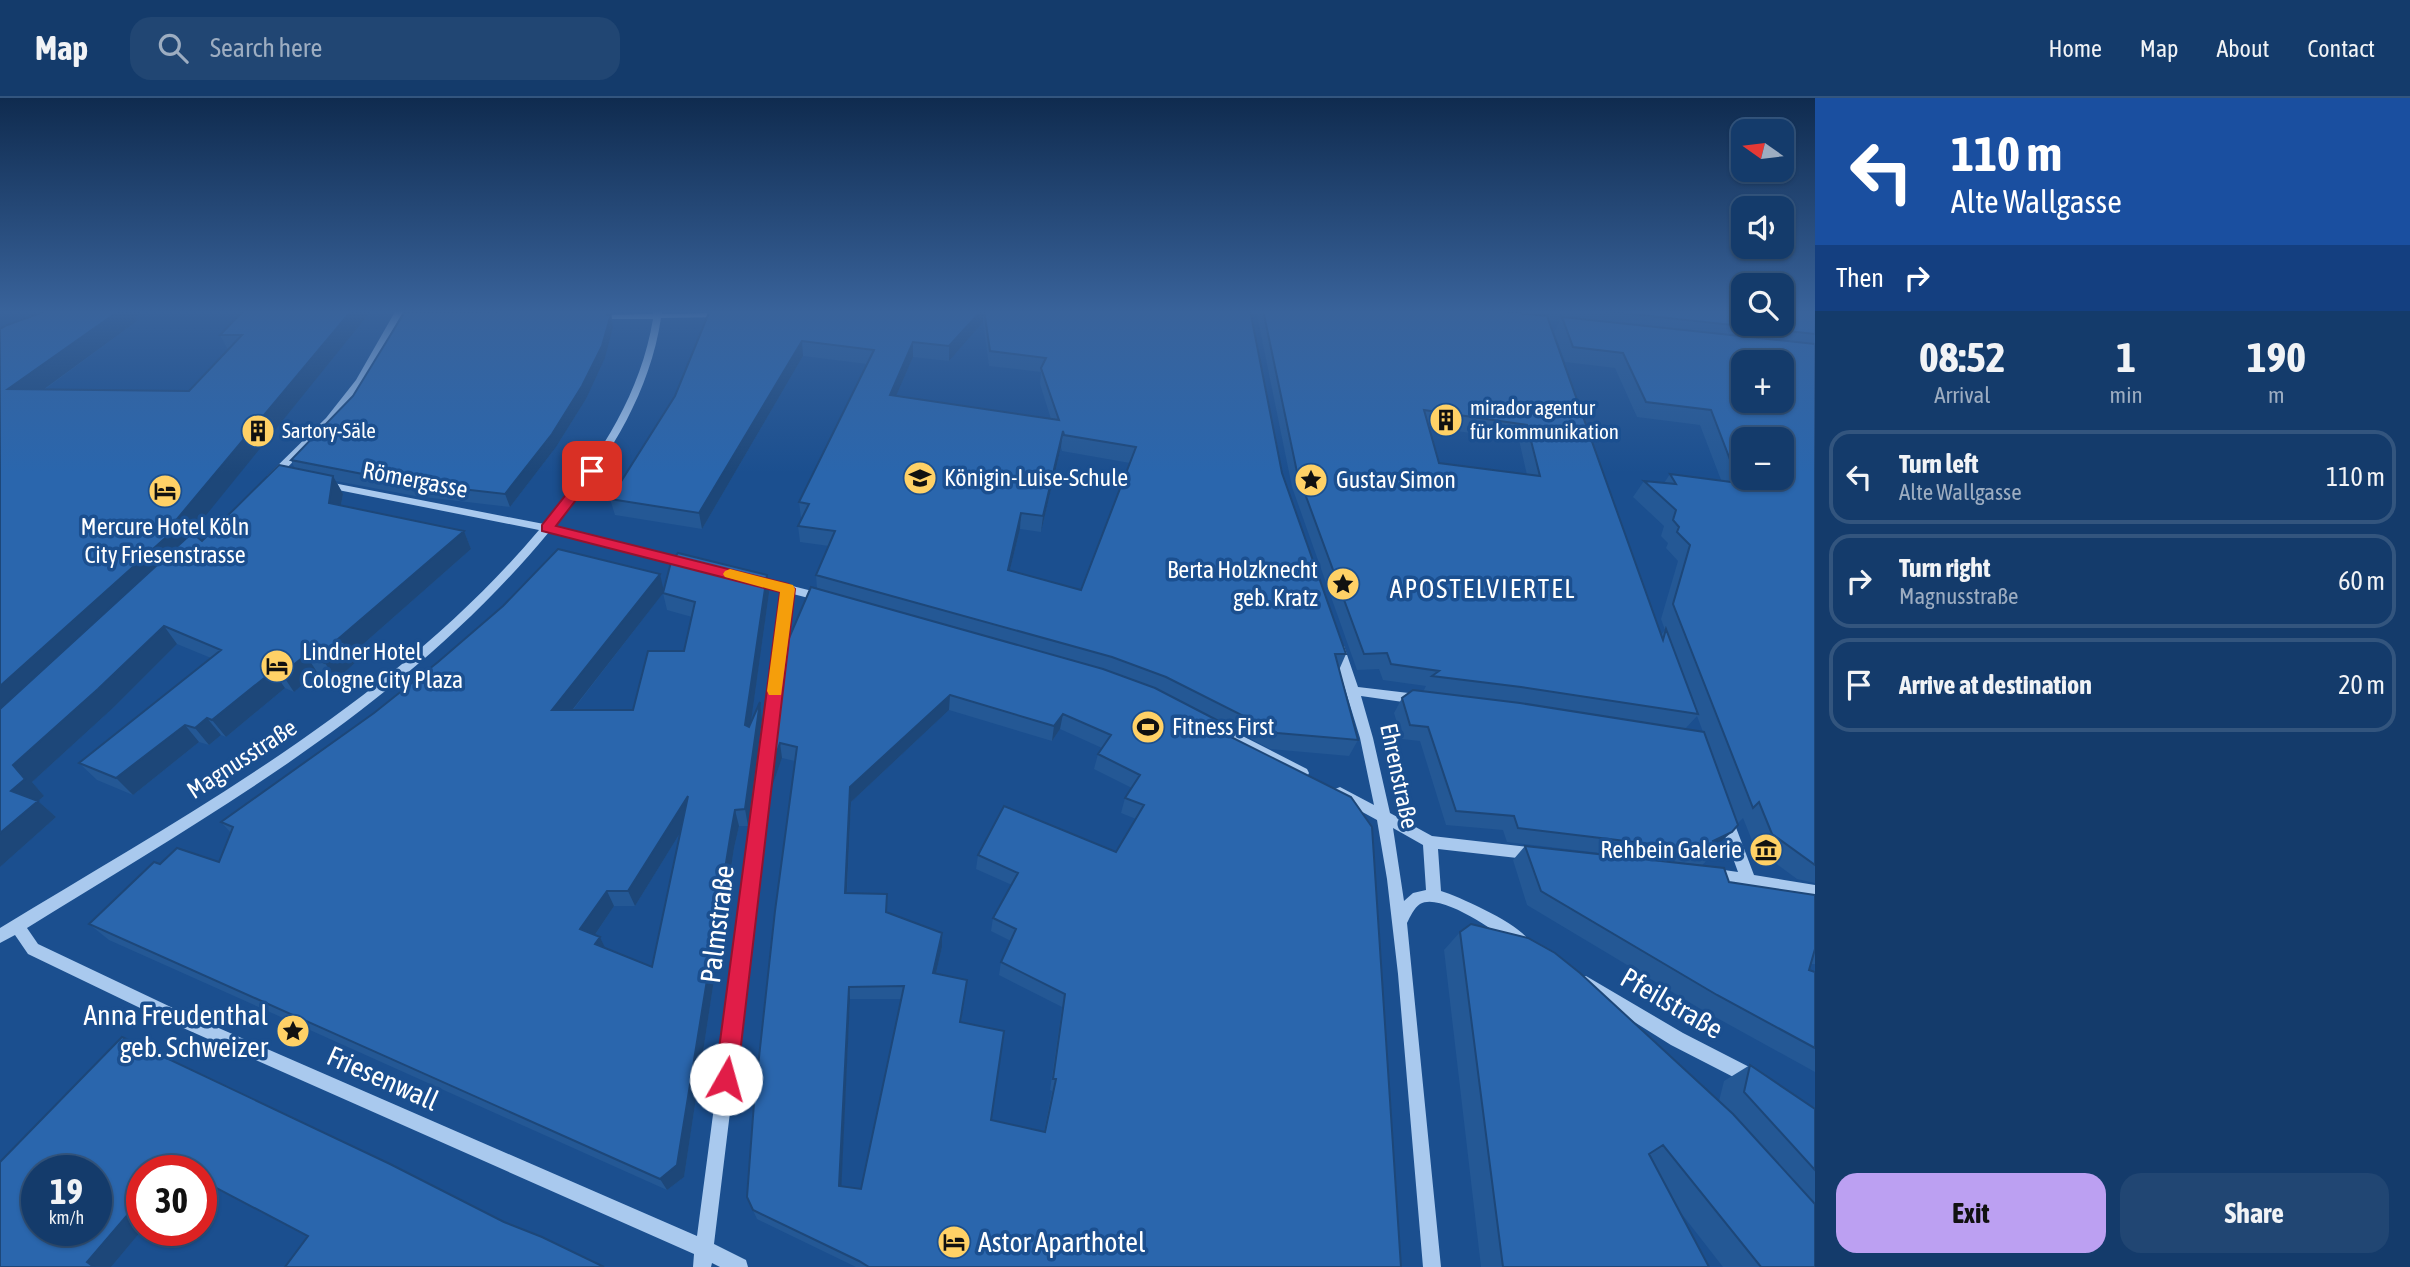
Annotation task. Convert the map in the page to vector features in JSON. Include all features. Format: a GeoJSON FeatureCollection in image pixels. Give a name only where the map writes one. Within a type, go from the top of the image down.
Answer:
{"type":"FeatureCollection","features":[{"type":"Feature","properties":{"kind":"street"},"geometry":{"type":"LineString","coordinates":[[258,490],[281,476],[330,420],[367,365]]}},
{"type":"Feature","properties":{"kind":"street","name":"Magnusstraße"},"geometry":{"type":"LineString","coordinates":[[0,936],[302,748],[435,643],[547,528],[584,482],[617,431],[647,365]]}},
{"type":"Feature","properties":{"kind":"street","name":"Römergasse"},"geometry":{"type":"LineString","coordinates":[[313,482],[547,528]]}},
{"type":"Feature","properties":{"kind":"street"},"geometry":{"type":"LineString","coordinates":[[547,528],[702,567]]}},
{"type":"Feature","properties":{"kind":"street"},"geometry":{"type":"LineString","coordinates":[[736,575],[842,603]]}},
{"type":"Feature","properties":{"kind":"street","name":"Palmstraße"},"geometry":{"type":"LineString","coordinates":[[703,1258],[788,589]]}},
{"type":"Feature","properties":{"kind":"street","name":"Ehrenstraße"},"geometry":{"type":"LineString","coordinates":[[1332,628],[1355,691],[1384,817],[1401,919],[1432,1267]]}},
{"type":"Feature","properties":{"kind":"street"},"geometry":{"type":"LineString","coordinates":[[1355,691],[1432,701]]}},
{"type":"Feature","properties":{"kind":"street"},"geometry":{"type":"LineString","coordinates":[[1205,723],[1430,842],[1550,856]]}},
{"type":"Feature","properties":{"kind":"street"},"geometry":{"type":"LineString","coordinates":[[1719,803],[1748,879]]}},
{"type":"Feature","properties":{"kind":"street","name":"Ehrenstraße"},"geometry":{"type":"LineString","coordinates":[[1430,842],[1434,895]]}},
{"type":"Feature","properties":{"kind":"street"},"geometry":{"type":"LineString","coordinates":[[1696,873],[1815,891]]}},
{"type":"Feature","properties":{"kind":"street"},"geometry":{"type":"LineString","coordinates":[[1401,919],[1412,902],[1419,897],[1434,895],[1471,910],[1534,949]]}},
{"type":"Feature","properties":{"kind":"street","name":"Friesenwall"},"geometry":{"type":"LineString","coordinates":[[16,926],[33,950],[703,1258],[738,1267]]}},
{"type":"Feature","properties":{"kind":"street","name":"Pfeilstraße"},"geometry":{"type":"LineString","coordinates":[[1567,971],[1677,1039],[1769,1087]]}},
{"type":"Feature","properties":{"kind":"street"},"geometry":{"type":"LineString","coordinates":[[1623,1006],[1641,1035]]}},
{"type":"Feature","properties":{"kind":"building"},"geometry":{"type":"Polygon","coordinates":[[[0,365],[43,365],[8,389],[189,391],[214,365],[306,365],[177,519],[182,523],[0,686],[0,365]]]}},
{"type":"Feature","properties":{"kind":"building"},"geometry":{"type":"Polygon","coordinates":[[[372,365],[593,365],[552,434],[505,494],[409,483],[291,460],[353,396],[372,365]]]}},
{"type":"Feature","properties":{"kind":"building"},"geometry":{"type":"Polygon","coordinates":[[[688,365],[788,365],[699,513],[610,499],[675,396],[688,365]]]}},
{"type":"Feature","properties":{"kind":"building"},"geometry":{"type":"Polygon","coordinates":[[[867,365],[903,365],[890,395],[1059,420],[1041,368],[1043,365],[1261,365],[1282,473],[1346,654],[1335,654],[1358,740],[1277,733],[1166,677],[1112,657],[816,575],[835,531],[798,526],[809,504],[799,502],[867,365]],[[1063,431],[1043,516],[1021,513],[1008,570],[1081,590],[1136,447],[1064,435],[1063,431]]]}},
{"type":"Feature","properties":{"kind":"building"},"geometry":{"type":"Polygon","coordinates":[[[1274,365],[1564,365],[1663,640],[1666,629],[1698,714],[1432,676],[1439,671],[1391,664],[1387,653],[1364,654],[1297,472],[1274,365]],[[1424,410],[1439,463],[1540,476],[1527,425],[1424,410]]]}},
{"type":"Feature","properties":{"kind":"building"},"geometry":{"type":"Polygon","coordinates":[[[1628,365],[1731,365],[1731,413],[1794,413],[1794,365],[1815,365],[1815,865],[1772,834],[1759,802],[1753,808],[1673,604],[1690,545],[1677,532],[1679,527],[1673,520],[1676,510],[1644,481],[1676,484],[1670,474],[1731,482],[1731,490],[1794,490],[1794,427],[1731,427],[1731,462],[1711,410],[1646,402],[1628,365]]]}},
{"type":"Feature","properties":{"kind":"building"},"geometry":{"type":"Polygon","coordinates":[[[279,465],[333,476],[329,503],[464,531],[337,640],[347,644],[325,663],[306,655],[282,674],[273,671],[212,720],[207,718],[195,728],[185,725],[116,778],[79,763],[221,650],[164,626],[13,765],[25,779],[11,791],[38,801],[0,833],[0,709],[192,533],[202,541],[279,465]]]}},
{"type":"Feature","properties":{"kind":"building"},"geometry":{"type":"Polygon","coordinates":[[[558,549],[660,574],[552,710],[633,710],[648,651],[684,651],[695,602],[663,593],[671,562],[678,553],[767,575],[745,725],[749,727],[760,702],[745,809],[735,810],[677,1165],[660,1179],[89,924],[154,862],[160,864],[177,848],[219,862],[233,827],[221,822],[374,713],[503,606],[558,549]],[[688,796],[628,891],[607,891],[580,929],[600,937],[595,944],[652,967],[688,796]]]}},
{"type":"Feature","properties":{"kind":"building"},"geometry":{"type":"Polygon","coordinates":[[[811,587],[1103,669],[1155,688],[1236,730],[1213,728],[1351,797],[1372,827],[1401,1267],[869,1267],[753,1210],[747,1197],[754,1103],[775,911],[797,747],[780,743],[770,773],[786,645],[811,587]],[[950,695],[850,787],[845,893],[887,894],[886,912],[942,933],[933,973],[967,980],[960,1022],[1004,1031],[991,1120],[1045,1132],[1056,1079],[1053,1079],[1065,994],[1001,962],[1016,929],[993,918],[1018,873],[978,855],[1004,806],[1116,852],[1144,805],[1125,798],[1140,775],[1098,754],[1111,735],[1063,714],[1054,726],[950,695]],[[904,986],[849,987],[839,1186],[861,1189],[904,986]]]}},
{"type":"Feature","properties":{"kind":"building"},"geometry":{"type":"Polygon","coordinates":[[[1413,690],[1520,703],[1704,732],[1738,825],[1732,832],[1713,841],[1717,852],[1518,828],[1514,816],[1456,811],[1428,727],[1410,725],[1402,698],[1413,690]]]}},
{"type":"Feature","properties":{"kind":"building"},"geometry":{"type":"Polygon","coordinates":[[[1525,846],[1724,868],[1729,882],[1815,895],[1815,949],[1809,970],[1815,972],[1815,1048],[1717,995],[1541,891],[1525,846]]]}},
{"type":"Feature","properties":{"kind":"building"},"geometry":{"type":"Polygon","coordinates":[[[1471,924],[1528,938],[1555,953],[1733,1114],[1815,1204],[1815,1267],[1761,1267],[1663,1145],[1649,1154],[1709,1267],[1503,1267],[1460,932],[1471,924]]]}},
{"type":"Feature","properties":{"kind":"building"},"geometry":{"type":"Polygon","coordinates":[[[122,1037],[390,1164],[504,1222],[604,1267],[285,1267],[308,1236],[217,1188],[217,1155],[126,1155],[126,1217],[112,1233],[112,1155],[21,1155],[21,1246],[101,1246],[87,1262],[94,1267],[0,1267],[0,1162],[122,1037]]]}},
{"type":"Feature","properties":{"kind":"building"},"geometry":{"type":"Polygon","coordinates":[[[1750,1065],[1815,1109],[1815,1170],[1744,1092],[1750,1065]]]}},
{"type":"Feature","properties":{"kind":"slow traffic"},"geometry":{"type":"LineString","coordinates":[[730,574],[788,589],[775,691]]}},
{"type":"Feature","properties":{"kind":"place","name":"mirador agentur für kommunikation"},"geometry":{"type":"Point","coordinates":[1446,420]}},
{"type":"Feature","properties":{"kind":"place","name":"Sartory-Säle"},"geometry":{"type":"Point","coordinates":[258,431]}},
{"type":"Feature","properties":{"kind":"place","name":"Königin-Luise-Schule"},"geometry":{"type":"Point","coordinates":[920,478]}},
{"type":"Feature","properties":{"kind":"place","name":"Gustav Simon"},"geometry":{"type":"Point","coordinates":[1311,480]}},
{"type":"Feature","properties":{"kind":"place","name":"Mercure Hotel Köln City Friesenstrasse"},"geometry":{"type":"Point","coordinates":[165,491]}},
{"type":"Feature","properties":{"kind":"place","name":"Berta Holzknecht geb. Kratz"},"geometry":{"type":"Point","coordinates":[1343,584]}},
{"type":"Feature","properties":{"kind":"place","name":"Lindner Hotel Cologne City Plaza"},"geometry":{"type":"Point","coordinates":[277,666]}},
{"type":"Feature","properties":{"kind":"place","name":"Fitness First"},"geometry":{"type":"Point","coordinates":[1148,727]}},
{"type":"Feature","properties":{"kind":"place","name":"Rehbein Galerie"},"geometry":{"type":"Point","coordinates":[1766,850]}},
{"type":"Feature","properties":{"kind":"place","name":"Anna Freudenthal geb. Schweizer"},"geometry":{"type":"Point","coordinates":[293,1031]}},
{"type":"Feature","properties":{"kind":"place","name":"Astor Aparthotel"},"geometry":{"type":"Point","coordinates":[954,1242]}},
{"type":"Feature","properties":{"kind":"district","name":"APOSTELVIERTEL"},"geometry":{"type":"Point","coordinates":[1483,589]}},
{"type":"Feature","properties":{"kind":"route"},"geometry":{"type":"LineString","coordinates":[[592,471],[547,528],[788,589],[726,1079]]}}]}
